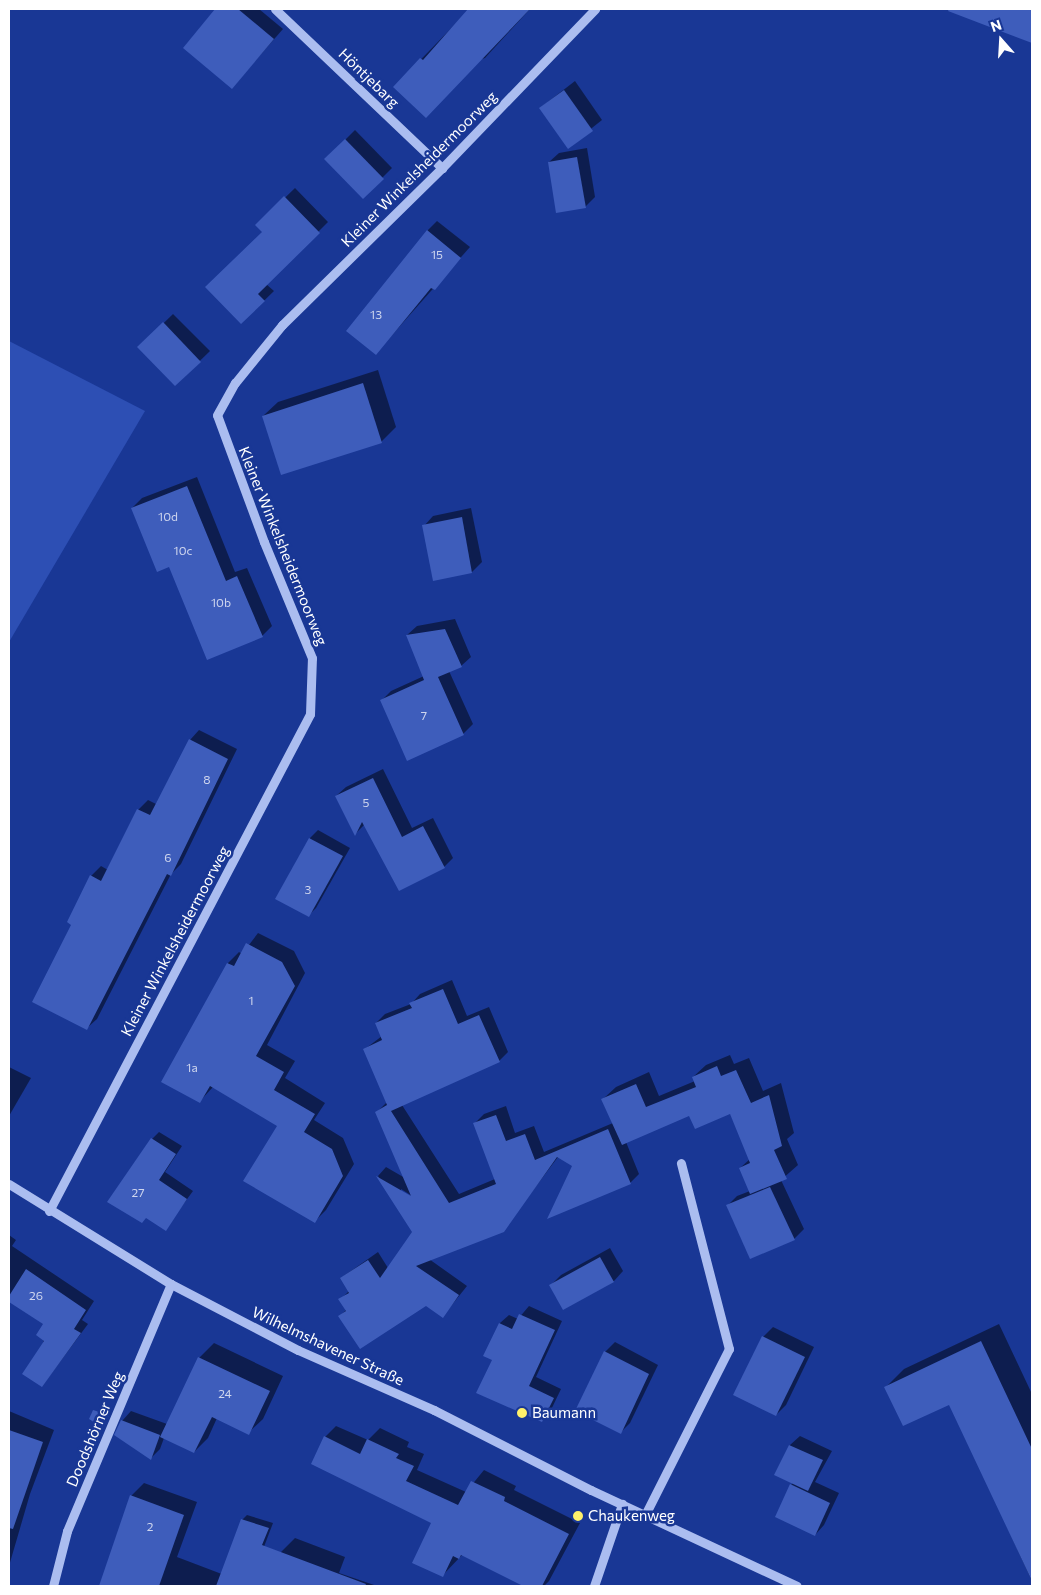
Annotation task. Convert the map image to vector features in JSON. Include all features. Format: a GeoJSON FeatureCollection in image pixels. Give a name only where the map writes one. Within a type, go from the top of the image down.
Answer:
{"type":"FeatureCollection","features":[{"type":"Feature","properties":{"kind":"street","name":"Höntjebarg"},"geometry":{"type":"LineString","coordinates":[[275,9],[442,168]]}},
{"type":"Feature","properties":{"kind":"street","name":"Kleiner Winkelsheidermoorweg"},"geometry":{"type":"LineString","coordinates":[[49,1211],[310,714],[312,658],[217,415],[235,383],[282,325],[442,168],[595,9]]}},
{"type":"Feature","properties":{"kind":"street"},"geometry":{"type":"LineString","coordinates":[[646,1513],[729,1349],[681,1163]]}},
{"type":"Feature","properties":{"kind":"street","name":"Wilhelmshavener Straße"},"geometry":{"type":"LineString","coordinates":[[9,1184],[49,1211],[171,1284],[298,1350],[434,1410],[622,1504],[646,1513],[797,1586]]}},
{"type":"Feature","properties":{"kind":"street","name":"Doodshörner Weg"},"geometry":{"type":"LineString","coordinates":[[52,1586],[67,1531],[171,1284]]}},
{"type":"Feature","properties":{"kind":"street"},"geometry":{"type":"LineString","coordinates":[[594,1586],[622,1504]]}},
{"type":"Feature","properties":{"kind":"shaded area"},"geometry":{"type":"Polygon","coordinates":[[[9,341],[145,411],[9,642],[9,341]]]}},
{"type":"Feature","properties":{"kind":"building"},"geometry":{"type":"Polygon","coordinates":[[[215,9],[238,9],[274,39],[232,89],[183,48],[215,9]]]}},
{"type":"Feature","properties":{"kind":"building"},"geometry":{"type":"Polygon","coordinates":[[[468,9],[530,9],[426,118],[393,87],[420,58],[423,60],[468,9]]]}},
{"type":"Feature","properties":{"kind":"building"},"geometry":{"type":"Polygon","coordinates":[[[949,9],[1032,9],[1032,43],[948,11],[949,9]]]}},
{"type":"Feature","properties":{"kind":"building"},"geometry":{"type":"Polygon","coordinates":[[[564,90],[593,131],[568,149],[539,108],[564,90]]]}},
{"type":"Feature","properties":{"kind":"building"},"geometry":{"type":"Polygon","coordinates":[[[345,139],[384,179],[363,199],[324,159],[345,139]]]}},
{"type":"Feature","properties":{"kind":"building"},"geometry":{"type":"Polygon","coordinates":[[[577,157],[586,208],[556,213],[548,162],[577,157]]]}},
{"type":"Feature","properties":{"kind":"building"},"geometry":{"type":"Polygon","coordinates":[[[284,196],[320,233],[258,294],[265,301],[241,324],[205,287],[262,232],[255,225],[284,196]]]}},
{"type":"Feature","properties":{"kind":"building"},"geometry":{"type":"Polygon","coordinates":[[[427,230],[461,258],[435,290],[431,288],[376,355],[346,331],[427,230]]]}},
{"type":"Feature","properties":{"kind":"building"},"geometry":{"type":"Polygon","coordinates":[[[163,322],[201,362],[175,386],[137,347],[163,322]]]}},
{"type":"Feature","properties":{"kind":"building"},"geometry":{"type":"Polygon","coordinates":[[[363,383],[382,443],[281,475],[262,416],[363,383]]]}},
{"type":"Feature","properties":{"kind":"building"},"geometry":{"type":"Polygon","coordinates":[[[187,486],[226,581],[237,576],[263,637],[207,660],[169,567],[157,572],[131,508],[187,486]]]}},
{"type":"Feature","properties":{"kind":"building"},"geometry":{"type":"Polygon","coordinates":[[[462,517],[472,573],[433,581],[422,525],[462,517]]]}},
{"type":"Feature","properties":{"kind":"building"},"geometry":{"type":"Polygon","coordinates":[[[445,629],[462,667],[438,677],[464,735],[407,761],[380,700],[424,680],[406,635],[445,629]]]}},
{"type":"Feature","properties":{"kind":"building"},"geometry":{"type":"Polygon","coordinates":[[[189,739],[228,759],[171,876],[167,874],[87,1030],[32,1002],[71,925],[67,922],[90,875],[101,881],[137,809],[150,815],[189,739]]]}},
{"type":"Feature","properties":{"kind":"building"},"geometry":{"type":"Polygon","coordinates":[[[373,778],[402,837],[423,826],[445,868],[399,891],[362,822],[355,836],[335,796],[373,778]]]}},
{"type":"Feature","properties":{"kind":"building"},"geometry":{"type":"Polygon","coordinates":[[[309,838],[343,856],[309,917],[275,899],[309,838]]]}},
{"type":"Feature","properties":{"kind":"building"},"geometry":{"type":"Polygon","coordinates":[[[246,943],[282,962],[295,986],[256,1056],[284,1072],[274,1090],[315,1114],[304,1132],[332,1149],[343,1176],[315,1223],[243,1181],[277,1126],[210,1086],[200,1103],[161,1082],[227,963],[234,966],[246,943]]]}},
{"type":"Feature","properties":{"kind":"building"},"geometry":{"type":"Polygon","coordinates":[[[443,989],[458,1024],[479,1015],[500,1062],[391,1111],[449,1203],[496,1184],[473,1123],[496,1115],[506,1141],[525,1134],[535,1160],[608,1129],[631,1184],[547,1219],[572,1166],[557,1157],[504,1232],[416,1266],[459,1295],[443,1318],[426,1306],[360,1349],[338,1316],[346,1311],[338,1299],[349,1293],[340,1278],[368,1260],[380,1278],[412,1232],[376,1176],[411,1196],[375,1112],[387,1105],[363,1049],[382,1040],[375,1023],[412,1008],[409,1003],[443,989]]]}},
{"type":"Feature","properties":{"kind":"building"},"geometry":{"type":"Polygon","coordinates":[[[717,1066],[721,1076],[736,1070],[751,1103],[769,1095],[782,1146],[774,1150],[787,1179],[750,1194],[739,1168],[750,1163],[730,1114],[695,1129],[689,1116],[622,1145],[601,1099],[636,1084],[646,1107],[696,1087],[692,1077],[717,1066]]]}},
{"type":"Feature","properties":{"kind":"building"},"geometry":{"type":"Polygon","coordinates":[[[151,1138],[176,1154],[159,1180],[187,1199],[166,1231],[146,1218],[142,1223],[107,1202],[151,1138]]]}},
{"type":"Feature","properties":{"kind":"building"},"geometry":{"type":"Polygon","coordinates":[[[770,1187],[795,1240],[750,1259],[726,1205],[770,1187]]]}},
{"type":"Feature","properties":{"kind":"building"},"geometry":{"type":"Polygon","coordinates":[[[600,1257],[614,1282],[563,1310],[549,1285],[600,1257]]]}},
{"type":"Feature","properties":{"kind":"building"},"geometry":{"type":"Polygon","coordinates":[[[26,1269],[86,1310],[74,1329],[81,1333],[42,1387],[22,1374],[44,1341],[36,1335],[43,1324],[9,1302],[9,1296],[26,1269]]]}},
{"type":"Feature","properties":{"kind":"building"},"geometry":{"type":"Polygon","coordinates":[[[519,1314],[555,1330],[529,1386],[554,1398],[542,1422],[476,1393],[492,1360],[483,1356],[499,1323],[512,1329],[519,1314]]]}},
{"type":"Feature","properties":{"kind":"building"},"geometry":{"type":"Polygon","coordinates":[[[762,1336],[805,1357],[776,1416],[733,1395],[762,1336]]]}},
{"type":"Feature","properties":{"kind":"building"},"geometry":{"type":"Polygon","coordinates":[[[981,1341],[1032,1449],[1032,1581],[949,1405],[903,1426],[884,1387],[981,1341]]]}},
{"type":"Feature","properties":{"kind":"building"},"geometry":{"type":"Polygon","coordinates":[[[604,1351],[649,1374],[621,1434],[575,1411],[604,1351]]]}},
{"type":"Feature","properties":{"kind":"building"},"geometry":{"type":"Polygon","coordinates":[[[198,1357],[270,1391],[249,1435],[212,1417],[194,1453],[160,1437],[198,1357]]]}},
{"type":"Feature","properties":{"kind":"building"},"geometry":{"type":"Polygon","coordinates":[[[93,1410],[109,1415],[103,1428],[89,1419],[93,1410]]]}},
{"type":"Feature","properties":{"kind":"building"},"geometry":{"type":"Polygon","coordinates":[[[121,1420],[160,1435],[151,1460],[114,1435],[121,1420]]]}},
{"type":"Feature","properties":{"kind":"building"},"geometry":{"type":"Polygon","coordinates":[[[9,1430],[43,1442],[13,1529],[9,1528],[9,1430]]]}},
{"type":"Feature","properties":{"kind":"building"},"geometry":{"type":"Polygon","coordinates":[[[324,1436],[360,1454],[367,1439],[399,1454],[396,1458],[414,1466],[406,1481],[458,1505],[471,1481],[505,1497],[504,1501],[569,1534],[542,1586],[523,1586],[461,1555],[459,1559],[453,1556],[443,1577],[412,1563],[431,1523],[311,1464],[324,1436]]]}},
{"type":"Feature","properties":{"kind":"building"},"geometry":{"type":"Polygon","coordinates":[[[789,1445],[823,1460],[808,1491],[774,1475],[789,1445]]]}},
{"type":"Feature","properties":{"kind":"building"},"geometry":{"type":"Polygon","coordinates":[[[790,1484],[830,1503],[815,1536],[775,1517],[790,1484]]]}},
{"type":"Feature","properties":{"kind":"building"},"geometry":{"type":"Polygon","coordinates":[[[130,1495],[184,1515],[159,1586],[99,1586],[130,1495]]]}},
{"type":"Feature","properties":{"kind":"building"},"geometry":{"type":"Polygon","coordinates":[[[241,1519],[269,1528],[262,1545],[366,1584],[365,1586],[216,1586],[241,1519]]]}},
{"type":"Feature","properties":{"kind":"place","name":"Baumann"},"geometry":{"type":"Point","coordinates":[522,1413]}},
{"type":"Feature","properties":{"kind":"place","name":"Chaukenweg"},"geometry":{"type":"Point","coordinates":[578,1516]}}]}
